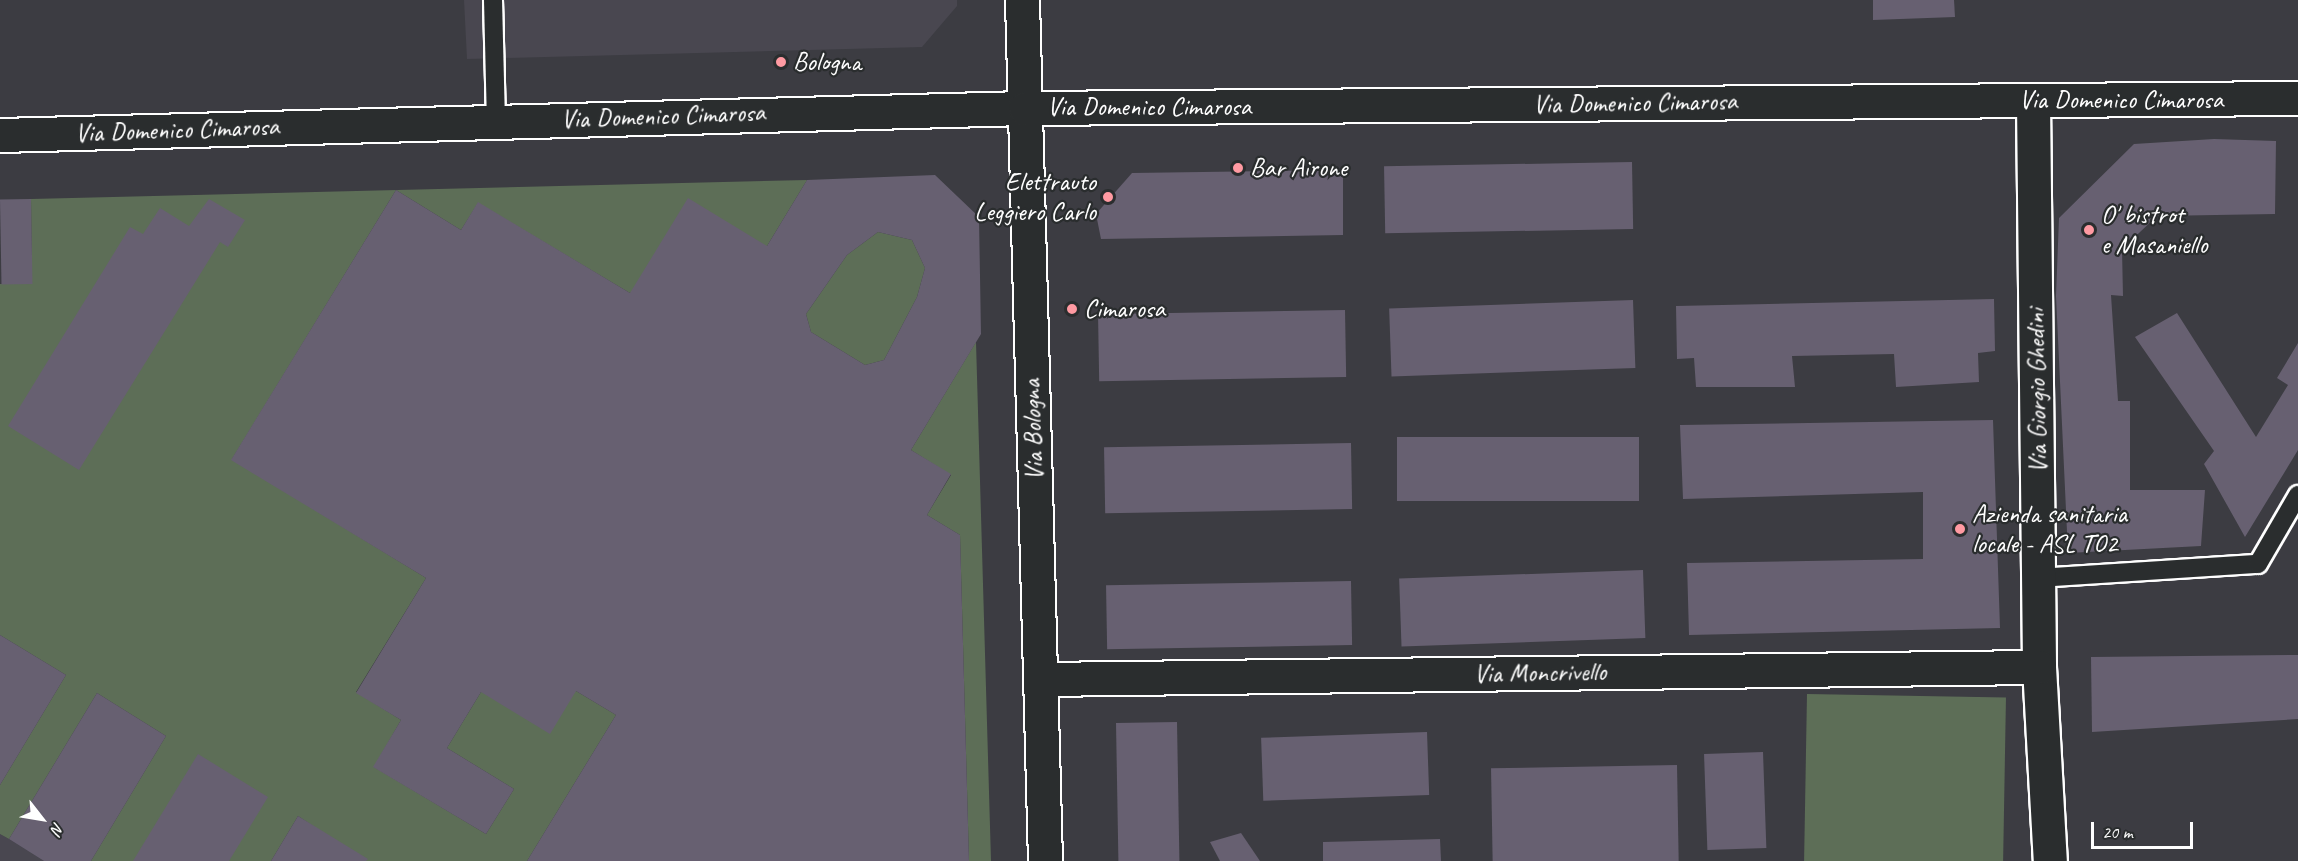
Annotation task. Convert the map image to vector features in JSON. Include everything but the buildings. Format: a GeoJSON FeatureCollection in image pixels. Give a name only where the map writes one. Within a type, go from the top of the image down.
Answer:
{"type":"FeatureCollection","features":[{"type":"Feature","properties":{"kind":"street","name":"Via Bologna"},"geometry":{"type":"LineString","coordinates":[[1022,0],[1045,861]]}},
{"type":"Feature","properties":{"kind":"street","name":"Via Domenico Cimarosa"},"geometry":{"type":"LineString","coordinates":[[0,135],[496,120],[1024,108],[2298,98]]}},
{"type":"Feature","properties":{"kind":"street","name":"Via Giorgio Ghedini"},"geometry":{"type":"LineString","coordinates":[[2033,100],[2039,667],[2050,861]]}},
{"type":"Feature","properties":{"kind":"street","name":"Via Moncrivello"},"geometry":{"type":"LineString","coordinates":[[1040,679],[2039,667]]}},
{"type":"Feature","properties":{"kind":"lane"},"geometry":{"type":"LineString","coordinates":[[493,0],[496,120]]}},
{"type":"Feature","properties":{"kind":"lane"},"geometry":{"type":"LineString","coordinates":[[2039,578],[2258,564],[2298,495]]}},
{"type":"Feature","properties":{"kind":"shaded area"},"geometry":{"type":"Polygon","coordinates":[[[464,0],[957,0],[957,6],[922,47],[467,59],[464,0]]]}},
{"type":"Feature","properties":{"kind":"shaded area"},"geometry":{"type":"Polygon","coordinates":[[[0,834],[9,839],[44,861],[0,861],[0,834]]]}},
{"type":"Feature","properties":{"kind":"green space"},"geometry":{"type":"Polygon","coordinates":[[[807,180],[767,246],[630,293],[478,203],[461,230],[396,190],[807,180]]]}},
{"type":"Feature","properties":{"kind":"green space"},"geometry":{"type":"Polygon","coordinates":[[[396,190],[232,459],[426,578],[356,692],[401,720],[374,767],[486,834],[514,789],[447,748],[481,692],[576,691],[616,715],[527,861],[366,861],[298,816],[271,861],[91,861],[166,736],[97,693],[9,839],[0,834],[0,785],[66,675],[0,635],[0,284],[32,283],[31,199],[396,190]]]}},
{"type":"Feature","properties":{"kind":"green space"},"geometry":{"type":"Polygon","coordinates":[[[878,232],[912,240],[925,268],[917,297],[884,360],[865,365],[811,332],[806,314],[847,255],[878,232]]]}},
{"type":"Feature","properties":{"kind":"green space"},"geometry":{"type":"Polygon","coordinates":[[[976,342],[991,861],[969,861],[960,535],[927,515],[951,475],[911,450],[976,342]]]}},
{"type":"Feature","properties":{"kind":"green space"},"geometry":{"type":"Polygon","coordinates":[[[1807,694],[2006,697],[2003,861],[1804,861],[1807,694]]]}},
{"type":"Feature","properties":{"kind":"place","name":"Bologna"},"geometry":{"type":"Point","coordinates":[781,62]}},
{"type":"Feature","properties":{"kind":"place","name":"Bar Airone"},"geometry":{"type":"Point","coordinates":[1238,168]}},
{"type":"Feature","properties":{"kind":"place","name":"Elettrauto Leggiero Carlo"},"geometry":{"type":"Point","coordinates":[1108,197]}},
{"type":"Feature","properties":{"kind":"place","name":"O' bistrot e Masaniello"},"geometry":{"type":"Point","coordinates":[2089,230]}},
{"type":"Feature","properties":{"kind":"place","name":"Cimarosa"},"geometry":{"type":"Point","coordinates":[1072,309]}},
{"type":"Feature","properties":{"kind":"place","name":"Azienda sanitaria locale - ASL TO2"},"geometry":{"type":"Point","coordinates":[1960,529]}}]}
